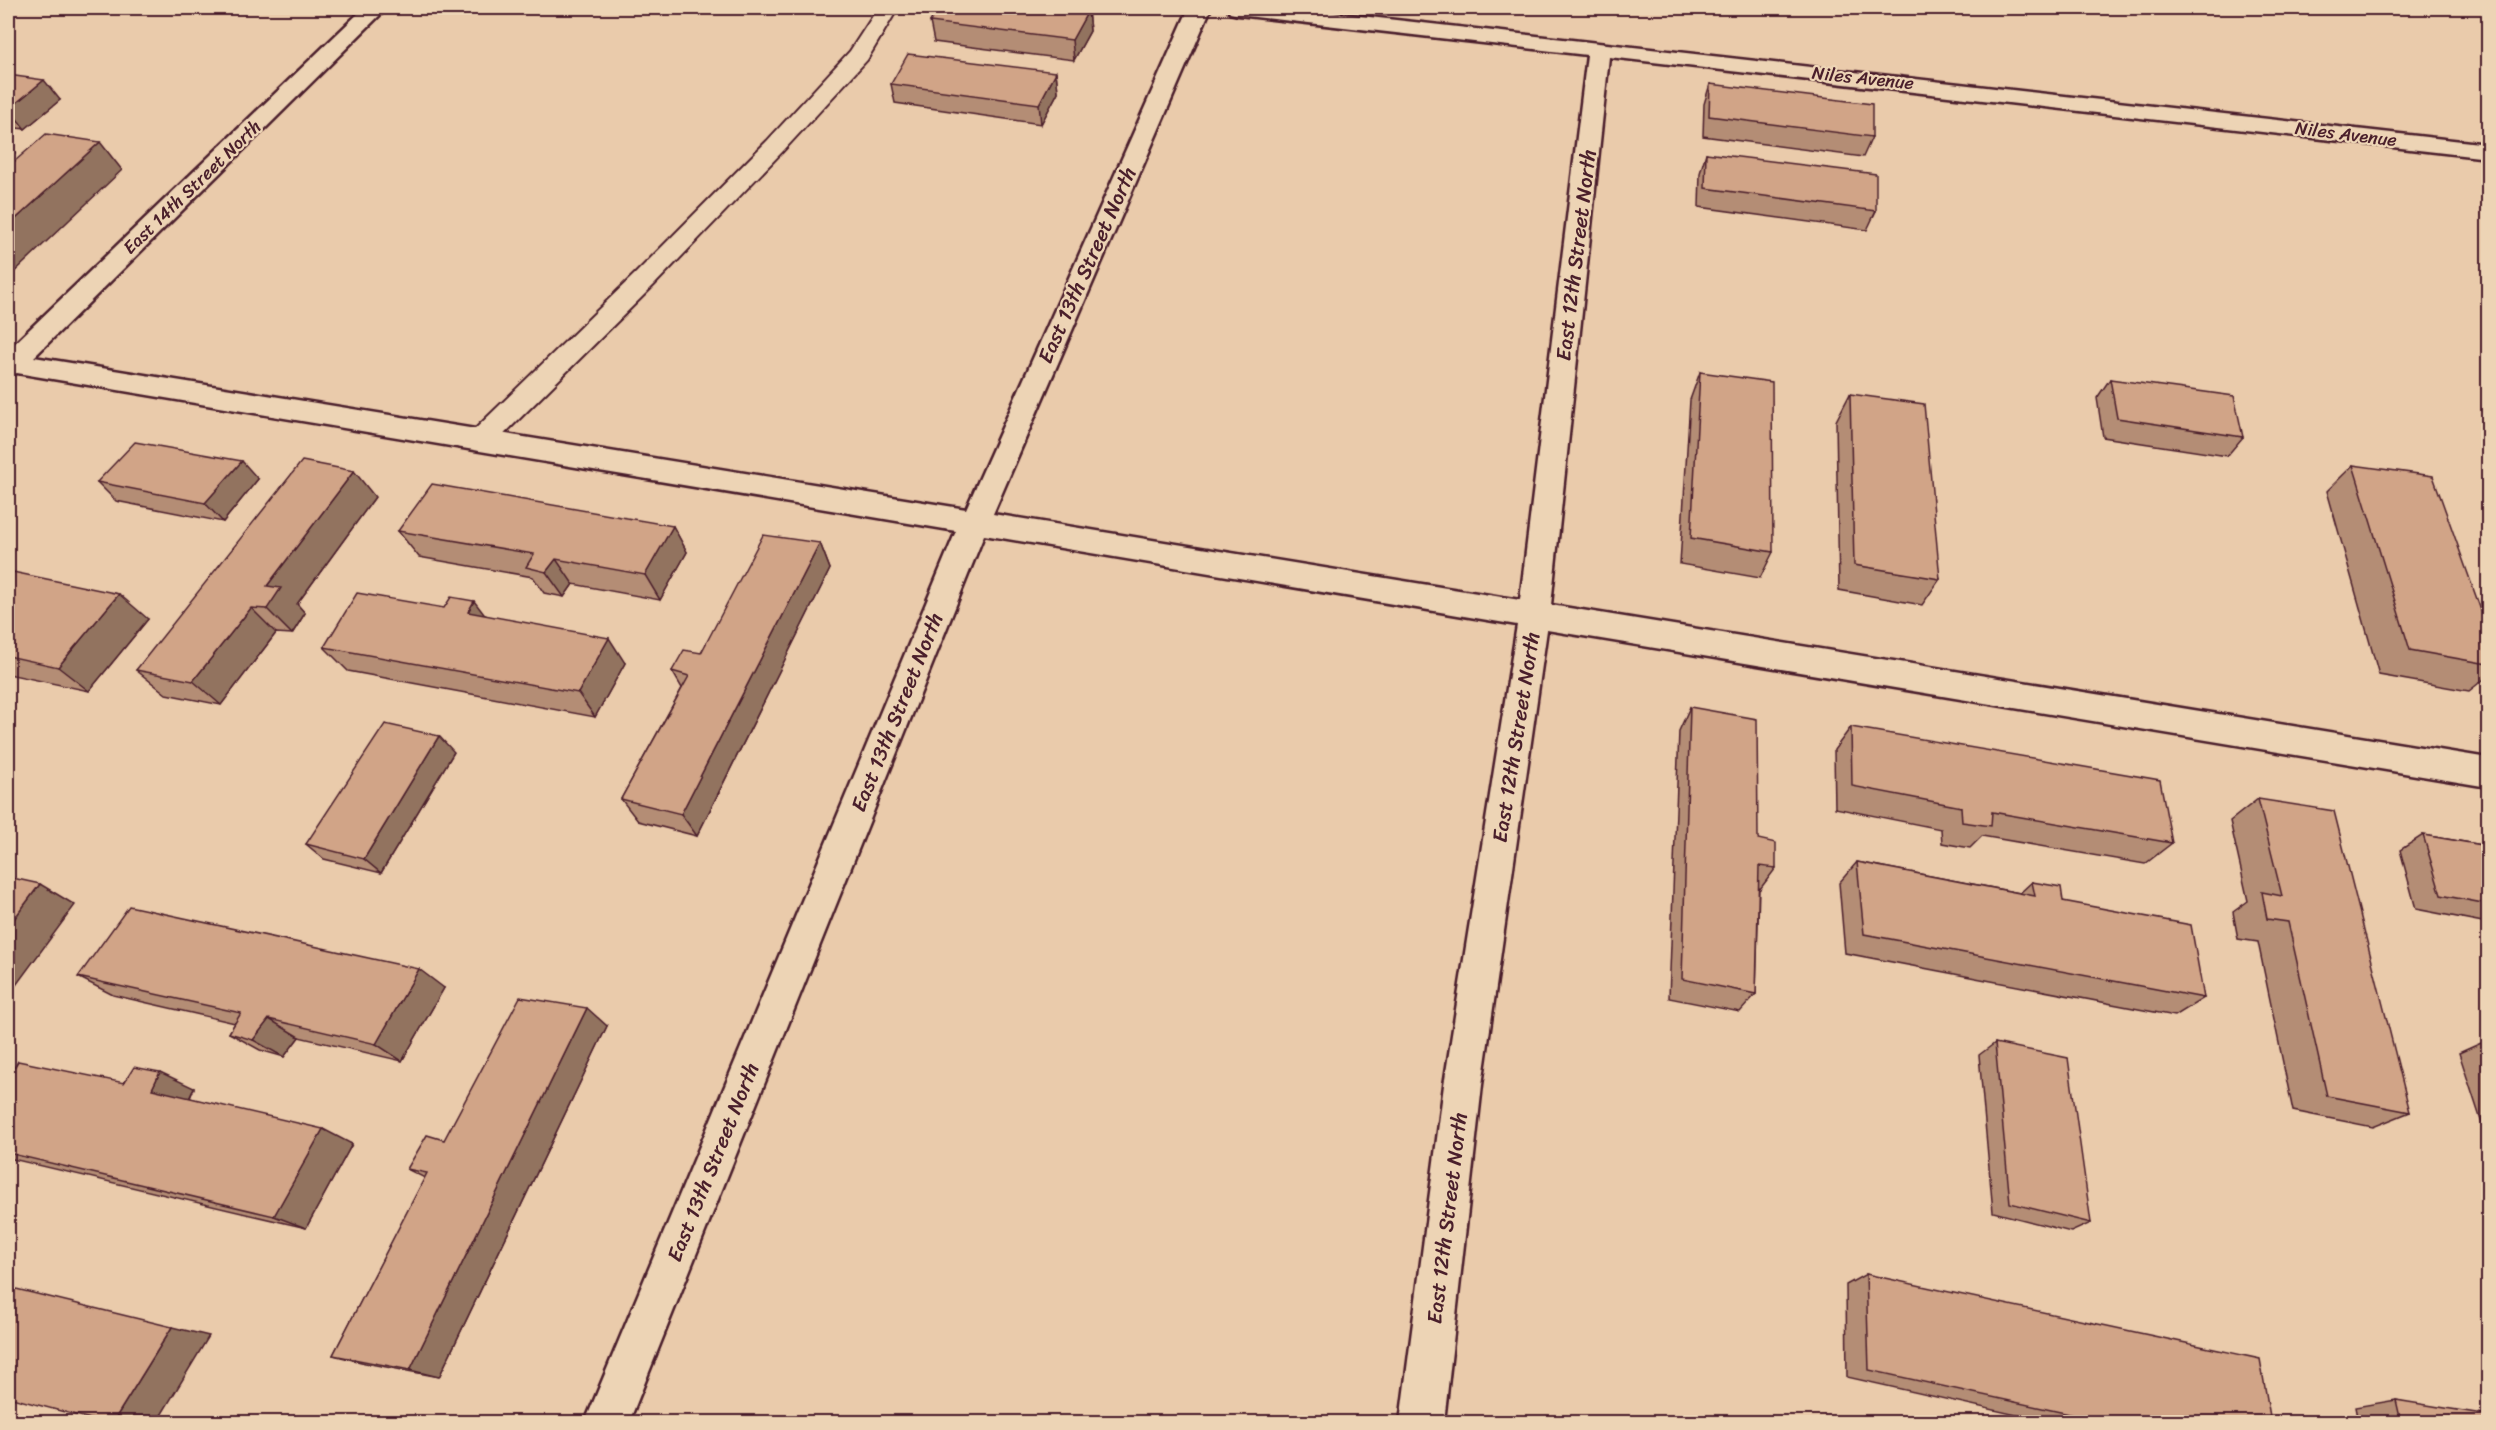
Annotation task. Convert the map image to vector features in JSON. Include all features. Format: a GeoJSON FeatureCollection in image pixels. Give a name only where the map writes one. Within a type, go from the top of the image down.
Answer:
{"type":"FeatureCollection","features":[{"type":"Feature","properties":{"kind":"street","name":"East 14th Street North"},"geometry":{"type":"LineString","coordinates":[[9,363],[376,8]]}},
{"type":"Feature","properties":{"kind":"street","name":"East 13th Street North"},"geometry":{"type":"LineString","coordinates":[[607,1422],[974,524],[1200,8]]}},
{"type":"Feature","properties":{"kind":"street","name":"Niles Avenue"},"geometry":{"type":"LineString","coordinates":[[1238,8],[1599,50],[2101,103],[2488,151]]}},
{"type":"Feature","properties":{"kind":"street","name":"East 12th Street North"},"geometry":{"type":"LineString","coordinates":[[1422,1422],[1463,1085],[1534,614],[1599,50]]}},
{"type":"Feature","properties":{"kind":"street"},"geometry":{"type":"LineString","coordinates":[[9,363],[2488,773]]}},
{"type":"Feature","properties":{"kind":"lane"},"geometry":{"type":"LineString","coordinates":[[480,441],[645,279],[774,146],[859,55],[888,8]]}},
{"type":"Feature","properties":{"kind":"building"},"geometry":{"type":"Polygon","coordinates":[[[938,8],[1056,8],[1088,11],[1072,40],[930,22],[938,8]]]}},
{"type":"Feature","properties":{"kind":"building"},"geometry":{"type":"Polygon","coordinates":[[[908,54],[1056,72],[1039,104],[891,84],[908,54]]]}},
{"type":"Feature","properties":{"kind":"building"},"geometry":{"type":"Polygon","coordinates":[[[8,75],[44,80],[8,109],[8,75]]]}},
{"type":"Feature","properties":{"kind":"building"},"geometry":{"type":"Polygon","coordinates":[[[1710,84],[1872,104],[1872,137],[1709,116],[1710,84]]]}},
{"type":"Feature","properties":{"kind":"building"},"geometry":{"type":"Polygon","coordinates":[[[46,134],[100,142],[8,226],[8,167],[46,134]]]}},
{"type":"Feature","properties":{"kind":"building"},"geometry":{"type":"Polygon","coordinates":[[[1706,153],[1876,174],[1876,211],[1705,188],[1706,153]]]}},
{"type":"Feature","properties":{"kind":"building"},"geometry":{"type":"Polygon","coordinates":[[[1700,372],[1772,382],[1773,552],[1691,538],[1700,372]]]}},
{"type":"Feature","properties":{"kind":"building"},"geometry":{"type":"Polygon","coordinates":[[[2110,379],[2234,396],[2243,437],[2117,418],[2110,379]]]}},
{"type":"Feature","properties":{"kind":"building"},"geometry":{"type":"Polygon","coordinates":[[[1850,394],[1924,404],[1940,579],[1854,565],[1850,394]]]}},
{"type":"Feature","properties":{"kind":"building"},"geometry":{"type":"Polygon","coordinates":[[[135,442],[242,461],[205,503],[97,482],[135,442]]]}},
{"type":"Feature","properties":{"kind":"building"},"geometry":{"type":"Polygon","coordinates":[[[302,461],[354,471],[267,586],[281,588],[267,609],[251,608],[193,681],[136,670],[302,461]]]}},
{"type":"Feature","properties":{"kind":"building"},"geometry":{"type":"Polygon","coordinates":[[[2353,465],[2433,476],[2488,630],[2488,664],[2410,650],[2353,465]]]}},
{"type":"Feature","properties":{"kind":"building"},"geometry":{"type":"Polygon","coordinates":[[[432,484],[673,526],[645,575],[556,559],[546,572],[526,567],[534,554],[398,531],[432,484]]]}},
{"type":"Feature","properties":{"kind":"building"},"geometry":{"type":"Polygon","coordinates":[[[763,535],[820,543],[681,814],[621,799],[689,676],[672,671],[684,650],[701,653],[763,535]]]}},
{"type":"Feature","properties":{"kind":"building"},"geometry":{"type":"Polygon","coordinates":[[[8,571],[119,594],[58,667],[8,656],[8,571]]]}},
{"type":"Feature","properties":{"kind":"building"},"geometry":{"type":"Polygon","coordinates":[[[357,593],[444,608],[451,597],[474,601],[468,612],[609,638],[578,693],[324,647],[357,593]]]}},
{"type":"Feature","properties":{"kind":"building"},"geometry":{"type":"Polygon","coordinates":[[[1690,707],[1757,719],[1758,839],[1776,843],[1776,868],[1759,866],[1756,994],[1682,979],[1690,707]]]}},
{"type":"Feature","properties":{"kind":"building"},"geometry":{"type":"Polygon","coordinates":[[[385,724],[439,736],[364,859],[306,844],[385,724]]]}},
{"type":"Feature","properties":{"kind":"building"},"geometry":{"type":"Polygon","coordinates":[[[1851,727],[2160,780],[2172,843],[1992,812],[1991,826],[1962,822],[1961,807],[1852,786],[1851,727]]]}},
{"type":"Feature","properties":{"kind":"building"},"geometry":{"type":"Polygon","coordinates":[[[2258,799],[2334,811],[2410,1112],[2327,1096],[2288,922],[2267,919],[2262,892],[2282,896],[2258,799]]]}},
{"type":"Feature","properties":{"kind":"building"},"geometry":{"type":"Polygon","coordinates":[[[2423,835],[2488,846],[2488,904],[2441,895],[2423,835]]]}},
{"type":"Feature","properties":{"kind":"building"},"geometry":{"type":"Polygon","coordinates":[[[1857,862],[2035,896],[2032,882],[2061,887],[2063,901],[2191,925],[2204,998],[1864,934],[1857,862]]]}},
{"type":"Feature","properties":{"kind":"building"},"geometry":{"type":"Polygon","coordinates":[[[8,877],[40,884],[8,927],[8,877]]]}},
{"type":"Feature","properties":{"kind":"building"},"geometry":{"type":"Polygon","coordinates":[[[129,906],[419,969],[376,1044],[269,1019],[253,1040],[229,1033],[241,1013],[78,977],[129,906]]]}},
{"type":"Feature","properties":{"kind":"building"},"geometry":{"type":"Polygon","coordinates":[[[520,997],[587,1008],[410,1370],[333,1355],[427,1173],[407,1169],[427,1135],[444,1140],[520,997]]]}},
{"type":"Feature","properties":{"kind":"building"},"geometry":{"type":"Polygon","coordinates":[[[1995,1043],[2068,1058],[2091,1223],[2010,1203],[1995,1043]]]}},
{"type":"Feature","properties":{"kind":"building"},"geometry":{"type":"Polygon","coordinates":[[[18,1061],[124,1083],[134,1067],[160,1072],[152,1089],[323,1129],[274,1216],[8,1153],[8,1078],[18,1061]]]}},
{"type":"Feature","properties":{"kind":"building"},"geometry":{"type":"Polygon","coordinates":[[[1866,1274],[2260,1359],[2271,1422],[2093,1422],[2092,1419],[1869,1370],[1866,1274]]]}},
{"type":"Feature","properties":{"kind":"building"},"geometry":{"type":"Polygon","coordinates":[[[8,1287],[172,1327],[113,1422],[102,1422],[8,1397],[8,1287]]]}},
{"type":"Feature","properties":{"kind":"building"},"geometry":{"type":"Polygon","coordinates":[[[2396,1400],[2488,1415],[2488,1422],[2401,1422],[2396,1400]]]}}]}
